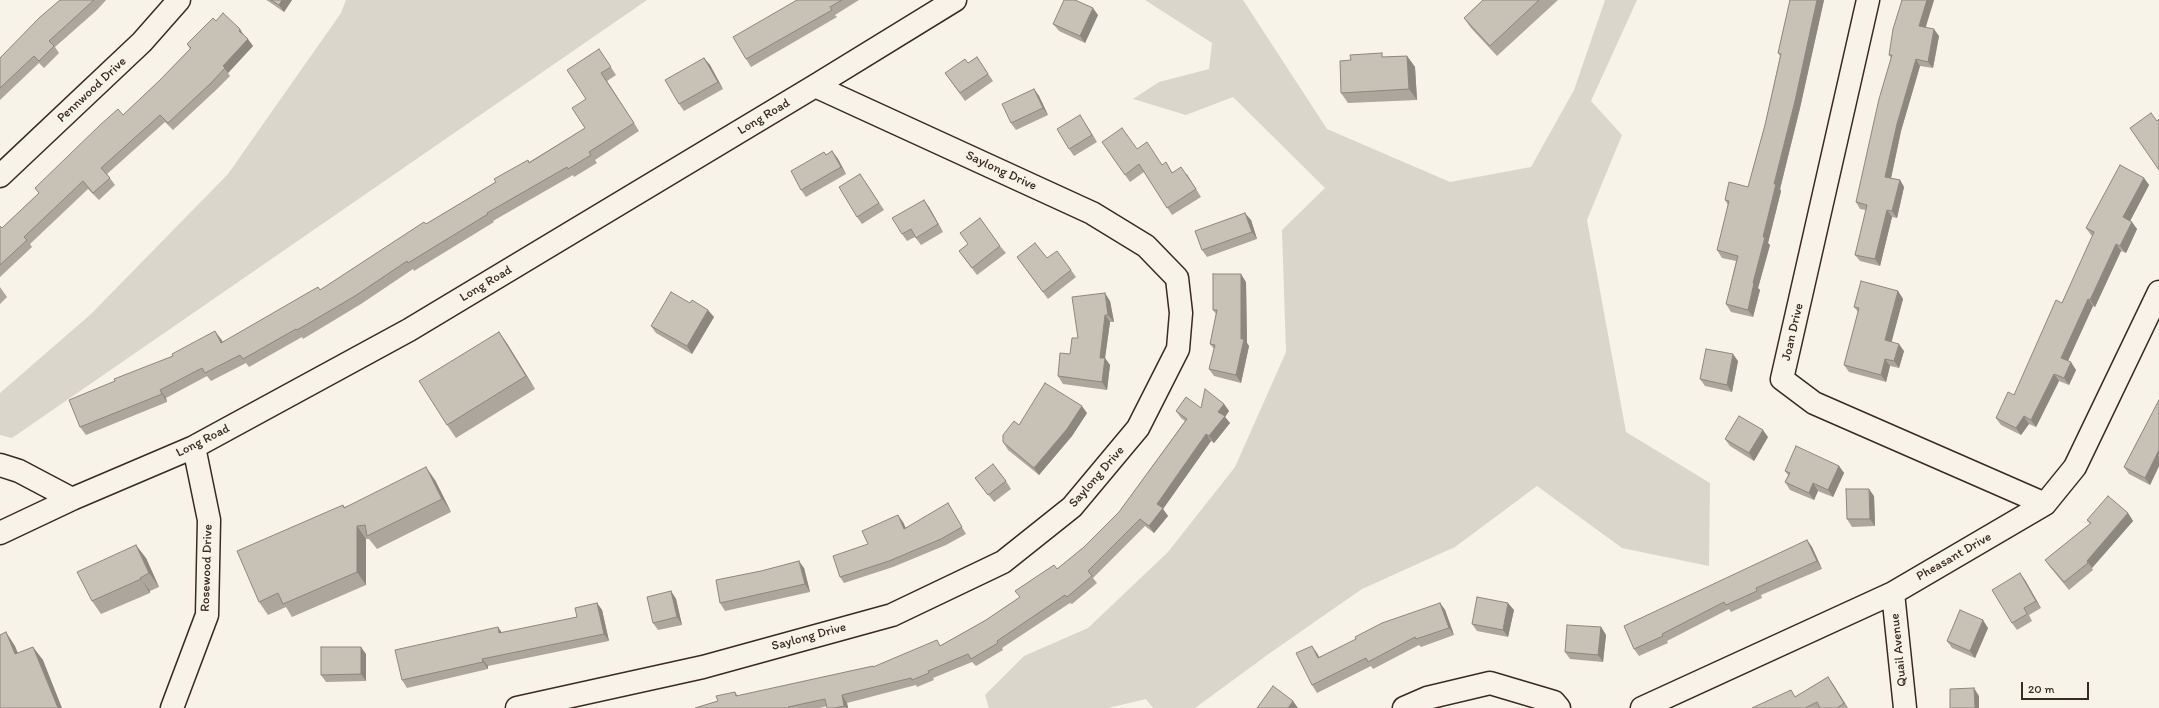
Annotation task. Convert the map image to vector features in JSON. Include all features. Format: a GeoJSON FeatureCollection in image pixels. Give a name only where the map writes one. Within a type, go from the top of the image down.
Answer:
{"type":"FeatureCollection","features":[{"type":"Feature","properties":{"kind":"street","name":"Pennwood Drive"},"geometry":{"type":"LineString","coordinates":[[0,176],[142,42],[180,0]]}},
{"type":"Feature","properties":{"kind":"street","name":"Long Road"},"geometry":{"type":"LineString","coordinates":[[0,533],[72,499],[194,448],[409,330],[815,86],[954,0]]}},
{"type":"Feature","properties":{"kind":"street","name":"Joan Drive"},"geometry":{"type":"LineString","coordinates":[[1868,0],[1782,379],[1814,403],[2045,504]]}},
{"type":"Feature","properties":{"kind":"street","name":"Saylong Drive"},"geometry":{"type":"LineString","coordinates":[[517,708],[703,667],[892,614],[1003,562],[1072,507],[1138,428],[1178,349],[1181,313],[1177,278],[1146,246],[1092,213],[815,86]]}},
{"type":"Feature","properties":{"kind":"street","name":"Pheasant Drive"},"geometry":{"type":"LineString","coordinates":[[1642,708],[1893,592],[2045,504],[2074,467],[2159,292]]}},
{"type":"Feature","properties":{"kind":"street","name":"Rosewood Drive"},"geometry":{"type":"LineString","coordinates":[[172,708],[207,616],[209,520],[194,448]]}},
{"type":"Feature","properties":{"kind":"street"},"geometry":{"type":"LineString","coordinates":[[0,466],[19,471],[72,499]]}},
{"type":"Feature","properties":{"kind":"street","name":"Quail Avenue"},"geometry":{"type":"LineString","coordinates":[[1893,592],[1905,708]]}},
{"type":"Feature","properties":{"kind":"street"},"geometry":{"type":"LineString","coordinates":[[1404,708],[1427,698],[1490,683],[1554,702],[1559,708]]}},
{"type":"Feature","properties":{"kind":"shaded area"},"geometry":{"type":"Polygon","coordinates":[[[346,0],[647,0],[12,438],[0,435],[0,393],[91,314],[228,174],[341,13],[346,0]]]}},
{"type":"Feature","properties":{"kind":"shaded area"},"geometry":{"type":"Polygon","coordinates":[[[1145,0],[1243,0],[1327,129],[1450,182],[1531,167],[1574,90],[1605,0],[1637,0],[1591,101],[1622,135],[1587,220],[1626,432],[1710,483],[1709,566],[1622,548],[1537,486],[1455,547],[1362,589],[1270,653],[1195,708],[1153,708],[1146,699],[1108,708],[989,708],[985,695],[1024,656],[1088,628],[1168,552],[1235,467],[1286,352],[1282,230],[1325,188],[1233,97],[1186,115],[1133,99],[1159,82],[1209,69],[1212,43],[1145,0]]]}},
{"type":"Feature","properties":{"kind":"building"},"geometry":{"type":"Polygon","coordinates":[[[60,0],[94,0],[49,41],[54,46],[39,61],[34,56],[0,88],[0,58],[39,18],[60,0]]]}},
{"type":"Feature","properties":{"kind":"building"},"geometry":{"type":"Polygon","coordinates":[[[271,0],[282,0],[279,5],[271,0]]]}},
{"type":"Feature","properties":{"kind":"building"},"geometry":{"type":"Polygon","coordinates":[[[797,0],[842,0],[830,7],[832,10],[746,59],[733,37],[797,0]]]}},
{"type":"Feature","properties":{"kind":"building"},"geometry":{"type":"Polygon","coordinates":[[[1064,0],[1075,0],[1093,8],[1080,36],[1053,24],[1064,0]]]}},
{"type":"Feature","properties":{"kind":"building"},"geometry":{"type":"Polygon","coordinates":[[[1483,0],[1539,0],[1490,46],[1464,18],[1483,0]]]}},
{"type":"Feature","properties":{"kind":"building"},"geometry":{"type":"Polygon","coordinates":[[[1790,0],[1817,0],[1795,101],[1774,184],[1776,184],[1748,310],[1726,304],[1738,256],[1717,250],[1729,201],[1725,200],[1729,182],[1748,187],[1765,125],[1781,54],[1778,53],[1790,0]]]}},
{"type":"Feature","properties":{"kind":"building"},"geometry":{"type":"Polygon","coordinates":[[[1902,0],[1927,0],[1919,26],[1934,29],[1928,62],[1916,59],[1897,124],[1885,177],[1900,180],[1892,211],[1887,210],[1875,259],[1855,255],[1867,205],[1856,202],[1879,99],[1892,55],[1889,55],[1893,29],[1902,0]]]}},
{"type":"Feature","properties":{"kind":"building"},"geometry":{"type":"Polygon","coordinates":[[[223,13],[248,39],[223,66],[225,68],[168,123],[160,115],[101,168],[110,178],[93,193],[83,181],[24,237],[27,240],[0,265],[0,226],[2,228],[39,193],[35,188],[100,125],[118,109],[123,115],[160,80],[191,48],[187,44],[213,18],[216,21],[223,13]]]}},
{"type":"Feature","properties":{"kind":"building"},"geometry":{"type":"Polygon","coordinates":[[[599,49],[611,67],[601,73],[634,123],[589,152],[591,155],[568,169],[567,167],[487,213],[488,214],[408,263],[407,261],[355,296],[243,359],[240,355],[205,373],[202,368],[160,390],[162,394],[80,427],[69,400],[115,381],[114,379],[173,356],[172,354],[215,331],[221,343],[318,287],[320,290],[424,222],[426,224],[496,182],[494,179],[528,160],[529,163],[585,128],[572,108],[586,99],[567,70],[599,49]]]}},
{"type":"Feature","properties":{"kind":"building"},"geometry":{"type":"Polygon","coordinates":[[[1382,53],[1382,57],[1407,56],[1409,89],[1341,93],[1340,61],[1351,60],[1350,55],[1382,53]]]}},
{"type":"Feature","properties":{"kind":"building"},"geometry":{"type":"Polygon","coordinates":[[[977,57],[988,74],[960,93],[945,73],[965,59],[968,63],[977,57]]]}},
{"type":"Feature","properties":{"kind":"building"},"geometry":{"type":"Polygon","coordinates":[[[704,58],[718,82],[679,104],[665,80],[704,58]]]}},
{"type":"Feature","properties":{"kind":"building"},"geometry":{"type":"Polygon","coordinates":[[[1034,89],[1043,108],[1011,123],[1002,104],[1034,89]]]}},
{"type":"Feature","properties":{"kind":"building"},"geometry":{"type":"Polygon","coordinates":[[[2151,113],[2157,121],[2159,119],[2159,170],[2130,128],[2151,113]]]}},
{"type":"Feature","properties":{"kind":"building"},"geometry":{"type":"Polygon","coordinates":[[[1080,115],[1092,135],[1069,149],[1057,129],[1080,115]]]}},
{"type":"Feature","properties":{"kind":"building"},"geometry":{"type":"Polygon","coordinates":[[[1122,128],[1137,149],[1147,142],[1162,165],[1166,162],[1172,173],[1181,167],[1196,189],[1167,208],[1139,164],[1125,175],[1102,142],[1122,128]]]}},
{"type":"Feature","properties":{"kind":"building"},"geometry":{"type":"Polygon","coordinates":[[[832,151],[841,167],[801,190],[791,171],[824,152],[826,155],[832,151]]]}},
{"type":"Feature","properties":{"kind":"building"},"geometry":{"type":"Polygon","coordinates":[[[2120,165],[2144,178],[2123,217],[2132,222],[2120,246],[2116,244],[2090,300],[2088,299],[2061,358],[2071,362],[2064,378],[2054,374],[2031,420],[2024,416],[2016,428],[1996,418],[2008,392],[2014,395],[2056,300],[2062,303],[2094,232],[2086,228],[2120,165]]]}},
{"type":"Feature","properties":{"kind":"building"},"geometry":{"type":"Polygon","coordinates":[[[860,174],[879,203],[857,217],[839,187],[860,174]]]}},
{"type":"Feature","properties":{"kind":"building"},"geometry":{"type":"Polygon","coordinates":[[[924,200],[938,224],[916,238],[911,229],[902,234],[892,218],[924,200]]]}},
{"type":"Feature","properties":{"kind":"building"},"geometry":{"type":"Polygon","coordinates":[[[1245,213],[1252,232],[1202,250],[1195,231],[1245,213]]]}},
{"type":"Feature","properties":{"kind":"building"},"geometry":{"type":"Polygon","coordinates":[[[980,218],[1000,246],[972,268],[959,251],[968,244],[960,233],[980,218]]]}},
{"type":"Feature","properties":{"kind":"building"},"geometry":{"type":"Polygon","coordinates":[[[1035,243],[1047,258],[1057,251],[1071,270],[1043,292],[1017,257],[1035,243]]]}},
{"type":"Feature","properties":{"kind":"building"},"geometry":{"type":"Polygon","coordinates":[[[1213,274],[1241,274],[1241,339],[1244,339],[1236,375],[1209,369],[1215,345],[1210,344],[1217,310],[1213,310],[1213,274]]]}},
{"type":"Feature","properties":{"kind":"building"},"geometry":{"type":"Polygon","coordinates":[[[1861,281],[1898,291],[1885,340],[1899,344],[1894,361],[1885,359],[1881,375],[1844,365],[1859,308],[1854,307],[1861,281]]]}},
{"type":"Feature","properties":{"kind":"building"},"geometry":{"type":"Polygon","coordinates":[[[671,292],[690,303],[692,300],[708,310],[687,346],[651,326],[671,292]]]}},
{"type":"Feature","properties":{"kind":"building"},"geometry":{"type":"Polygon","coordinates":[[[1105,293],[1108,315],[1105,315],[1100,358],[1105,358],[1102,382],[1058,376],[1060,353],[1070,354],[1072,338],[1078,338],[1072,297],[1105,293]]]}},
{"type":"Feature","properties":{"kind":"building"},"geometry":{"type":"Polygon","coordinates":[[[499,332],[526,376],[447,425],[419,381],[499,332]]]}},
{"type":"Feature","properties":{"kind":"building"},"geometry":{"type":"Polygon","coordinates":[[[1706,349],[1733,354],[1727,385],[1700,379],[1706,349]]]}},
{"type":"Feature","properties":{"kind":"building"},"geometry":{"type":"Polygon","coordinates":[[[1045,383],[1082,406],[1067,429],[1034,468],[1003,442],[1003,435],[1014,421],[1019,425],[1045,383]]]}},
{"type":"Feature","properties":{"kind":"building"},"geometry":{"type":"Polygon","coordinates":[[[1205,389],[1224,404],[1218,412],[1225,416],[1209,436],[1206,434],[1157,504],[1163,508],[1149,526],[1140,519],[1088,571],[1092,576],[1067,597],[1065,595],[997,641],[998,643],[971,659],[968,654],[928,671],[929,673],[912,680],[911,678],[842,695],[844,706],[827,708],[825,699],[788,707],[789,708],[695,708],[718,701],[716,696],[735,692],[736,696],[873,667],[937,640],[940,646],[986,620],[1020,597],[1015,591],[1054,565],[1057,569],[1084,547],[1119,512],[1187,419],[1176,411],[1186,397],[1201,408],[1205,389]]]}},
{"type":"Feature","properties":{"kind":"building"},"geometry":{"type":"Polygon","coordinates":[[[2159,400],[2159,450],[2145,478],[2124,467],[2159,400]]]}},
{"type":"Feature","properties":{"kind":"building"},"geometry":{"type":"Polygon","coordinates":[[[1739,416],[1763,430],[1749,453],[1725,439],[1739,416]]]}},
{"type":"Feature","properties":{"kind":"building"},"geometry":{"type":"Polygon","coordinates":[[[1796,446],[1839,466],[1828,490],[1813,483],[1809,493],[1785,482],[1790,473],[1785,471],[1796,446]]]}},
{"type":"Feature","properties":{"kind":"building"},"geometry":{"type":"Polygon","coordinates":[[[993,464],[1006,481],[988,495],[975,478],[993,464]]]}},
{"type":"Feature","properties":{"kind":"building"},"geometry":{"type":"Polygon","coordinates":[[[426,467],[442,499],[367,536],[365,525],[357,526],[357,572],[283,604],[278,593],[259,602],[237,551],[343,505],[344,508],[426,467]]]}},
{"type":"Feature","properties":{"kind":"building"},"geometry":{"type":"Polygon","coordinates":[[[1846,489],[1869,489],[1870,519],[1847,519],[1846,489]]]}},
{"type":"Feature","properties":{"kind":"building"},"geometry":{"type":"Polygon","coordinates":[[[2108,496],[2128,513],[2087,561],[2088,563],[2064,582],[2045,560],[2091,523],[2087,520],[2108,496]]]}},
{"type":"Feature","properties":{"kind":"building"},"geometry":{"type":"Polygon","coordinates":[[[948,503],[962,527],[941,539],[889,561],[840,577],[833,556],[868,544],[862,531],[898,515],[904,529],[948,503]]]}},
{"type":"Feature","properties":{"kind":"building"},"geometry":{"type":"Polygon","coordinates":[[[1807,540],[1817,561],[1756,588],[1757,591],[1726,605],[1724,602],[1662,634],[1663,636],[1634,649],[1624,626],[1807,540]]]}},
{"type":"Feature","properties":{"kind":"building"},"geometry":{"type":"Polygon","coordinates":[[[136,545],[149,573],[140,578],[141,579],[92,601],[77,572],[136,545]]]}},
{"type":"Feature","properties":{"kind":"building"},"geometry":{"type":"Polygon","coordinates":[[[799,561],[805,584],[720,603],[716,580],[761,571],[799,561]]]}},
{"type":"Feature","properties":{"kind":"building"},"geometry":{"type":"Polygon","coordinates":[[[2020,573],[2036,601],[2024,608],[2027,614],[2012,623],[1992,590],[2020,573]]]}},
{"type":"Feature","properties":{"kind":"building"},"geometry":{"type":"Polygon","coordinates":[[[671,591],[677,617],[653,623],[647,597],[671,591]]]}},
{"type":"Feature","properties":{"kind":"building"},"geometry":{"type":"Polygon","coordinates":[[[1477,597],[1508,603],[1503,630],[1472,624],[1477,597]]]}},
{"type":"Feature","properties":{"kind":"building"},"geometry":{"type":"Polygon","coordinates":[[[597,603],[604,634],[482,659],[483,662],[402,680],[395,650],[498,627],[499,633],[577,617],[575,608],[597,603]]]}},
{"type":"Feature","properties":{"kind":"building"},"geometry":{"type":"Polygon","coordinates":[[[1440,603],[1449,628],[1416,639],[1415,637],[1368,662],[1366,658],[1312,685],[1296,653],[1312,646],[1318,658],[1356,639],[1355,637],[1382,623],[1440,603]]]}},
{"type":"Feature","properties":{"kind":"building"},"geometry":{"type":"Polygon","coordinates":[[[1960,610],[1983,620],[1970,651],[1947,641],[1960,610]]]}},
{"type":"Feature","properties":{"kind":"building"},"geometry":{"type":"Polygon","coordinates":[[[1567,625],[1601,627],[1598,655],[1565,652],[1567,625]]]}},
{"type":"Feature","properties":{"kind":"building"},"geometry":{"type":"Polygon","coordinates":[[[6,632],[15,654],[33,647],[58,708],[0,708],[0,635],[6,632]]]}},
{"type":"Feature","properties":{"kind":"building"},"geometry":{"type":"Polygon","coordinates":[[[321,647],[361,647],[361,674],[321,675],[321,647]]]}},
{"type":"Feature","properties":{"kind":"building"},"geometry":{"type":"Polygon","coordinates":[[[1828,677],[1844,703],[1837,708],[1820,708],[1817,702],[1805,708],[1752,708],[1791,690],[1795,697],[1828,677]]]}},
{"type":"Feature","properties":{"kind":"building"},"geometry":{"type":"Polygon","coordinates":[[[1273,686],[1293,701],[1288,708],[1257,708],[1273,686]]]}},
{"type":"Feature","properties":{"kind":"building"},"geometry":{"type":"Polygon","coordinates":[[[1974,688],[1975,708],[1950,708],[1950,689],[1974,688]]]}}]}
